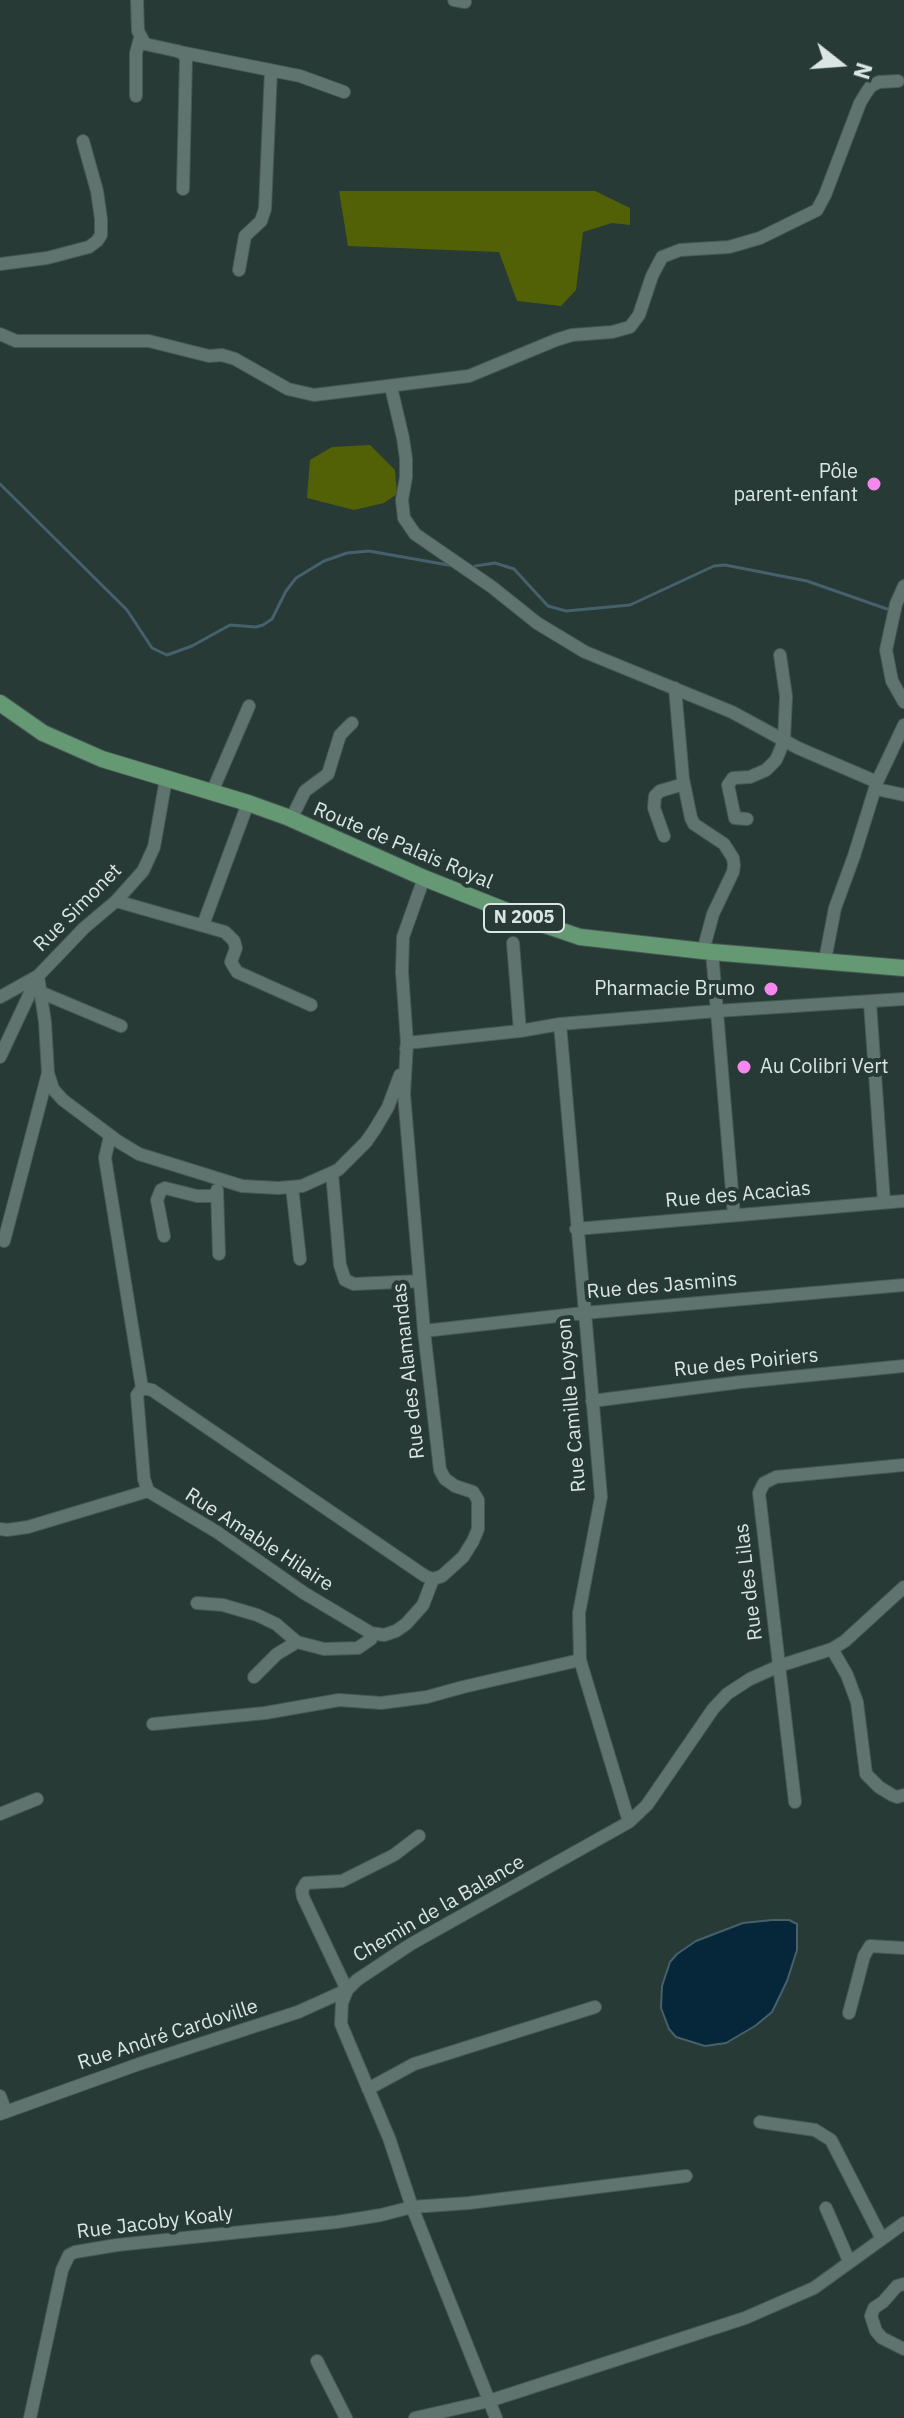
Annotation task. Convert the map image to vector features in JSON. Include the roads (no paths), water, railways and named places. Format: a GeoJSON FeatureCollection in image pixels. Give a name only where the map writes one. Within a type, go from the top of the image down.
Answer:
{"type":"FeatureCollection","features":[{"type":"Feature","properties":{"kind":"main road","name":"Route de Palais Royal"},"geometry":{"type":"LineString","coordinates":[[0,703],[43,733],[102,759],[291,819],[424,878],[580,937],[707,952],[904,968]]}},
{"type":"Feature","properties":{"kind":"street"},"geometry":{"type":"LineString","coordinates":[[136,96],[136,53],[140,38],[137,0]]}},
{"type":"Feature","properties":{"kind":"street"},"geometry":{"type":"LineString","coordinates":[[140,38],[148,46],[300,76],[344,92]]}},
{"type":"Feature","properties":{"kind":"street"},"geometry":{"type":"LineString","coordinates":[[177,51],[183,53],[187,68],[183,189]]}},
{"type":"Feature","properties":{"kind":"street"},"geometry":{"type":"LineString","coordinates":[[239,270],[245,236],[261,221],[265,209],[271,70]]}},
{"type":"Feature","properties":{"kind":"street"},"geometry":{"type":"LineString","coordinates":[[0,334],[16,341],[149,341],[235,359],[300,393],[328,394],[415,381],[459,379],[572,335],[612,332],[630,327],[639,315],[662,257],[680,250],[729,247],[760,238],[817,210],[866,93],[879,82],[898,81]]}},
{"type":"Feature","properties":{"kind":"street"},"geometry":{"type":"LineString","coordinates":[[0,264],[47,258],[89,247],[97,241],[101,235],[101,219],[83,141]]}},
{"type":"Feature","properties":{"kind":"street"},"geometry":{"type":"LineString","coordinates":[[391,387],[406,459],[402,509],[407,526],[415,534],[492,587],[537,623],[585,652],[732,712],[876,786],[904,795]]}},
{"type":"Feature","properties":{"kind":"street"},"geometry":{"type":"LineString","coordinates":[[904,586],[896,604],[886,650],[892,681],[904,702]]}},
{"type":"Feature","properties":{"kind":"street"},"geometry":{"type":"LineString","coordinates":[[747,819],[735,818],[728,785],[733,778],[763,772],[776,760],[784,741],[786,696],[780,655]]}},
{"type":"Feature","properties":{"kind":"street"},"geometry":{"type":"LineString","coordinates":[[675,688],[684,784],[694,824],[724,844],[734,865],[710,923],[707,952],[716,1011],[734,1215]]}},
{"type":"Feature","properties":{"kind":"street"},"geometry":{"type":"LineString","coordinates":[[212,792],[249,706]]}},
{"type":"Feature","properties":{"kind":"street"},"geometry":{"type":"LineString","coordinates":[[291,819],[305,791],[328,774],[340,735],[352,723]]}},
{"type":"Feature","properties":{"kind":"street"},"geometry":{"type":"LineString","coordinates":[[825,960],[835,908],[876,786],[904,725]]}},
{"type":"Feature","properties":{"kind":"street","name":"Rue Simonet"},"geometry":{"type":"LineString","coordinates":[[0,997],[38,976],[143,871],[154,847],[166,779]]}},
{"type":"Feature","properties":{"kind":"street"},"geometry":{"type":"LineString","coordinates":[[664,836],[654,808],[655,796],[660,791],[684,784]]}},
{"type":"Feature","properties":{"kind":"street"},"geometry":{"type":"LineString","coordinates":[[203,925],[248,803]]}},
{"type":"Feature","properties":{"kind":"street","name":"Rue des Alamandas"},"geometry":{"type":"LineString","coordinates":[[424,878],[403,937],[407,1043],[404,1094],[424,1331],[440,1470],[445,1479],[455,1486],[473,1492],[480,1512],[478,1529],[463,1557],[442,1576],[433,1579]]}},
{"type":"Feature","properties":{"kind":"street"},"geometry":{"type":"LineString","coordinates":[[116,901],[203,925],[232,937],[236,948],[231,962],[237,972],[311,1005]]}},
{"type":"Feature","properties":{"kind":"street"},"geometry":{"type":"LineString","coordinates":[[513,943],[520,1031]]}},
{"type":"Feature","properties":{"kind":"street"},"geometry":{"type":"LineString","coordinates":[[38,976],[48,1073],[53,1089],[63,1100],[139,1154],[242,1186],[278,1188],[302,1186],[338,1170],[366,1142],[398,1086],[407,1043],[560,1024],[904,999]]}},
{"type":"Feature","properties":{"kind":"street"},"geometry":{"type":"LineString","coordinates":[[0,1057],[38,976]]}},
{"type":"Feature","properties":{"kind":"street"},"geometry":{"type":"LineString","coordinates":[[40,992],[121,1026]]}},
{"type":"Feature","properties":{"kind":"street"},"geometry":{"type":"LineString","coordinates":[[870,1003],[884,1202]]}},
{"type":"Feature","properties":{"kind":"street","name":"Rue Camille Loyson"},"geometry":{"type":"LineString","coordinates":[[560,1024],[601,1497],[579,1613],[580,1660],[629,1822]]}},
{"type":"Feature","properties":{"kind":"street"},"geometry":{"type":"LineString","coordinates":[[4,1241],[48,1073]]}},
{"type":"Feature","properties":{"kind":"street"},"geometry":{"type":"LineString","coordinates":[[110,1136],[105,1158],[147,1389],[433,1579],[423,1605],[406,1624],[384,1635],[371,1633],[371,1639],[351,1649],[324,1649],[297,1642],[276,1624],[257,1615],[223,1605],[197,1603]]}},
{"type":"Feature","properties":{"kind":"street"},"geometry":{"type":"LineString","coordinates":[[332,1173],[340,1265],[345,1280],[354,1284],[420,1281]]}},
{"type":"Feature","properties":{"kind":"street"},"geometry":{"type":"LineString","coordinates":[[216,1179],[219,1254]]}},
{"type":"Feature","properties":{"kind":"street"},"geometry":{"type":"LineString","coordinates":[[292,1187],[300,1259]]}},
{"type":"Feature","properties":{"kind":"street"},"geometry":{"type":"LineString","coordinates":[[164,1236],[157,1200],[161,1190],[165,1188],[197,1196],[217,1196]]}},
{"type":"Feature","properties":{"kind":"street","name":"Rue des Acacias"},"geometry":{"type":"LineString","coordinates":[[576,1229],[904,1201]]}},
{"type":"Feature","properties":{"kind":"street","name":"Rue des Jasmins"},"geometry":{"type":"LineString","coordinates":[[424,1331],[584,1313],[904,1285]]}},
{"type":"Feature","properties":{"kind":"street","name":"Rue des Poiriers"},"geometry":{"type":"LineString","coordinates":[[592,1401],[904,1366]]}},
{"type":"Feature","properties":{"kind":"street"},"geometry":{"type":"LineString","coordinates":[[0,1529],[28,1527],[148,1491],[144,1479],[137,1395],[147,1389]]}},
{"type":"Feature","properties":{"kind":"street","name":"Rue des Lilas"},"geometry":{"type":"LineString","coordinates":[[795,1802],[759,1493],[764,1483],[776,1477],[904,1465]]}},
{"type":"Feature","properties":{"kind":"street","name":"Rue Amable Hilaire"},"geometry":{"type":"LineString","coordinates":[[148,1491],[217,1532],[304,1593],[371,1633]]}},
{"type":"Feature","properties":{"kind":"street","name":"Chemin de la Balance"},"geometry":{"type":"LineString","coordinates":[[496,2418],[412,2207],[389,2138],[341,2024],[342,2003],[347,1990],[411,1944],[629,1822],[647,1805],[713,1709],[727,1694],[779,1666],[832,1649],[845,1641],[904,1587]]}},
{"type":"Feature","properties":{"kind":"street"},"geometry":{"type":"LineString","coordinates":[[254,1677],[277,1654],[297,1642]]}},
{"type":"Feature","properties":{"kind":"street"},"geometry":{"type":"LineString","coordinates":[[832,1649],[847,1675],[857,1702],[866,1774],[892,1795],[904,1795]]}},
{"type":"Feature","properties":{"kind":"street"},"geometry":{"type":"LineString","coordinates":[[153,1724],[265,1713],[339,1700],[381,1703],[427,1697],[580,1660]]}},
{"type":"Feature","properties":{"kind":"street"},"geometry":{"type":"LineString","coordinates":[[0,1814],[37,1799]]}},
{"type":"Feature","properties":{"kind":"street"},"geometry":{"type":"LineString","coordinates":[[347,1990],[302,1890],[306,1883],[331,1882],[352,1876],[394,1855],[419,1836]]}},
{"type":"Feature","properties":{"kind":"street"},"geometry":{"type":"LineString","coordinates":[[849,2013],[864,1956],[870,1946],[904,1948]]}},
{"type":"Feature","properties":{"kind":"street","name":"Rue André Cardoville"},"geometry":{"type":"LineString","coordinates":[[3,2113],[298,2012],[347,1990]]}},
{"type":"Feature","properties":{"kind":"street"},"geometry":{"type":"LineString","coordinates":[[368,2089],[414,2064],[595,2007]]}},
{"type":"Feature","properties":{"kind":"street"},"geometry":{"type":"LineString","coordinates":[[0,2096],[3,2113]]}},
{"type":"Feature","properties":{"kind":"street"},"geometry":{"type":"LineString","coordinates":[[760,2122],[815,2130],[831,2140],[882,2239]]}},
{"type":"Feature","properties":{"kind":"street"},"geometry":{"type":"LineString","coordinates":[[412,2207],[469,2203],[686,2176]]}},
{"type":"Feature","properties":{"kind":"street","name":"Rue Jacoby Koaly"},"geometry":{"type":"LineString","coordinates":[[30,2418],[58,2285],[66,2260],[75,2252],[337,2222],[412,2207]]}},
{"type":"Feature","properties":{"kind":"street"},"geometry":{"type":"LineString","coordinates":[[826,2208],[849,2261]]}},
{"type":"Feature","properties":{"kind":"street"},"geometry":{"type":"LineString","coordinates":[[415,2418],[489,2401],[745,2318],[814,2288],[904,2223]]}},
{"type":"Feature","properties":{"kind":"street"},"geometry":{"type":"LineString","coordinates":[[904,2284],[897,2286],[874,2308],[871,2316],[882,2338],[904,2349]]}},
{"type":"Feature","properties":{"kind":"street"},"geometry":{"type":"LineString","coordinates":[[317,2361],[346,2418]]}},
{"type":"Feature","properties":{"kind":"water"},"geometry":{"type":"Polygon","coordinates":[[[789,1920],[797,1924],[797,1950],[772,2012],[726,2043],[705,2046],[676,2037],[669,2029],[661,2008],[662,1986],[670,1962],[696,1941],[743,1923],[789,1920]]]}},
{"type":"Feature","properties":{"kind":"waterway"},"geometry":{"type":"LineString","coordinates":[[0,484],[127,610],[152,648],[167,655],[192,646],[230,625],[263,625],[272,619],[296,578],[324,561],[347,553],[369,551],[454,566]]}},
{"type":"Feature","properties":{"kind":"waterway"},"geometry":{"type":"LineString","coordinates":[[475,566],[495,563],[514,569],[548,606],[566,611],[630,605],[714,566],[725,565],[807,581],[887,609]]}},
{"type":"Feature","properties":{"kind":"place","name":"Pôle parent-enfant"},"geometry":{"type":"Point","coordinates":[874,484]}},
{"type":"Feature","properties":{"kind":"place","name":"Pharmacie Brumo"},"geometry":{"type":"Point","coordinates":[771,989]}},
{"type":"Feature","properties":{"kind":"place","name":"Au Colibri Vert"},"geometry":{"type":"Point","coordinates":[744,1067]}}]}
